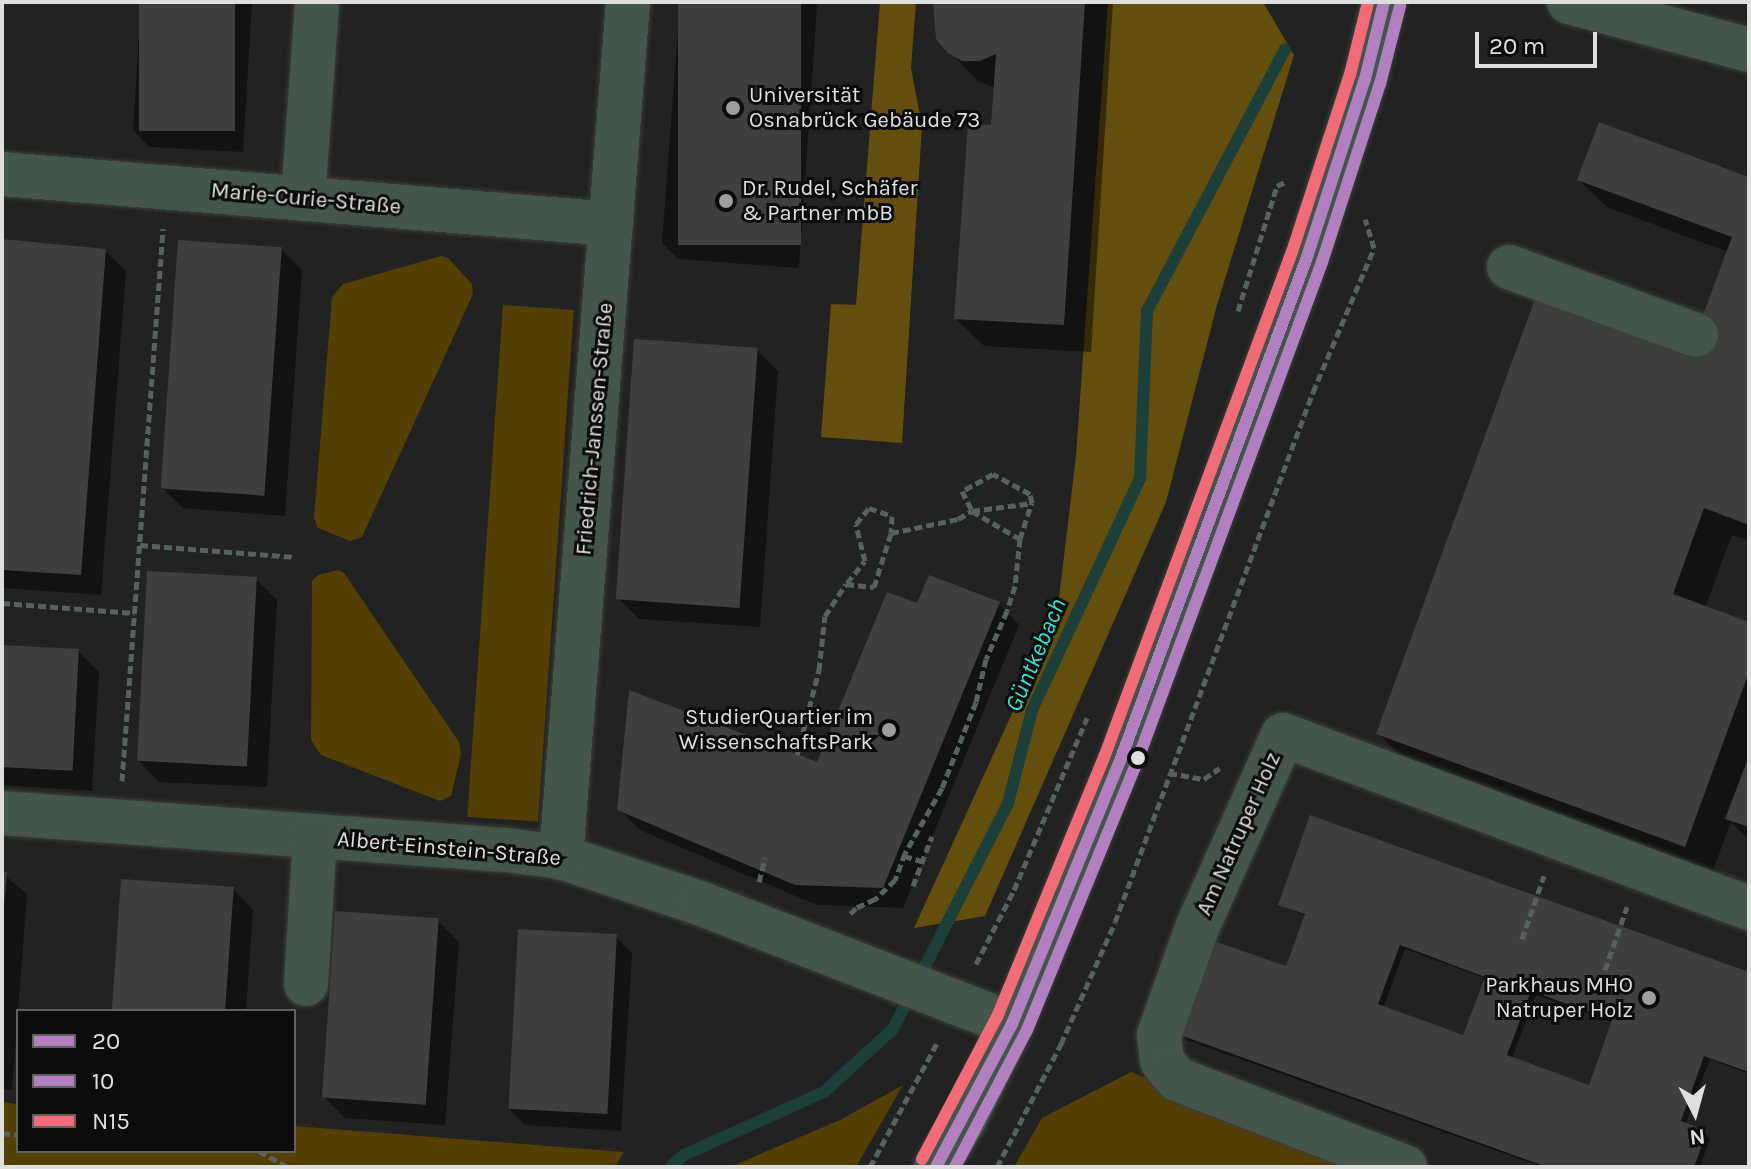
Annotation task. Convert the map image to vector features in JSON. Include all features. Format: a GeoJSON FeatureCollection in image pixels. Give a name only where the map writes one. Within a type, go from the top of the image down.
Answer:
{"type":"FeatureCollection","features":[{"type":"Feature","properties":{"kind":"street"},"geometry":{"type":"LineString","coordinates":[[303,199],[317,2]]}},
{"type":"Feature","properties":{"kind":"street","name":"Friedrich-Janssen-Straße"},"geometry":{"type":"LineString","coordinates":[[561,857],[628,2]]}},
{"type":"Feature","properties":{"kind":"street"},"geometry":{"type":"LineString","coordinates":[[936,1167],[964,1120],[1012,1024],[1120,761],[1302,272],[1365,79],[1384,2],[1403,5],[1414,2]]}},
{"type":"Feature","properties":{"kind":"street"},"geometry":{"type":"LineString","coordinates":[[1569,2],[1749,50]]}},
{"type":"Feature","properties":{"kind":"street","name":"Marie-Curie-Straße"},"geometry":{"type":"LineString","coordinates":[[2,174],[611,224]]}},
{"type":"Feature","properties":{"kind":"street"},"geometry":{"type":"LineString","coordinates":[[1509,267],[1696,335]]}},
{"type":"Feature","properties":{"kind":"street","name":"Am Natruper Holz"},"geometry":{"type":"LineString","coordinates":[[1405,1167],[1177,1079],[1162,1061],[1159,1035],[1197,928],[1283,735],[1749,908]]}},
{"type":"Feature","properties":{"kind":"street","name":"Albert-Einstein-Straße"},"geometry":{"type":"LineString","coordinates":[[2,813],[492,849],[561,857],[892,975],[1012,1024]]}},
{"type":"Feature","properties":{"kind":"street"},"geometry":{"type":"LineString","coordinates":[[306,984],[315,837]]}},
{"type":"Feature","properties":{"kind":"path"},"geometry":{"type":"LineString","coordinates":[[1236,318],[1277,186]]}},
{"type":"Feature","properties":{"kind":"path"},"geometry":{"type":"LineString","coordinates":[[119,822],[166,188]]}},
{"type":"Feature","properties":{"kind":"path"},"geometry":{"type":"LineString","coordinates":[[997,1167],[1061,1044],[1115,922],[1313,392],[1374,248]]}},
{"type":"Feature","properties":{"kind":"path"},"geometry":{"type":"LineString","coordinates":[[835,954],[848,915],[875,899],[895,880],[904,856],[942,788],[976,702],[986,659],[1015,586],[1020,539],[1032,503],[1030,494],[993,474],[962,491],[964,501],[972,511],[1020,539]]}},
{"type":"Feature","properties":{"kind":"path"},"geometry":{"type":"LineString","coordinates":[[891,533],[958,519],[972,511],[1032,503]]}},
{"type":"Feature","properties":{"kind":"path"},"geometry":{"type":"LineString","coordinates":[[797,755],[819,670],[825,616],[846,584],[865,561],[856,524],[869,508],[892,516],[891,533],[874,587],[846,584]]}},
{"type":"Feature","properties":{"kind":"path"},"geometry":{"type":"LineString","coordinates":[[140,545],[295,557]]}},
{"type":"Feature","properties":{"kind":"path"},"geometry":{"type":"LineString","coordinates":[[2,603],[135,613]]}},
{"type":"Feature","properties":{"kind":"path"},"geometry":{"type":"LineString","coordinates":[[870,1167],[912,1095],[951,999],[1014,890],[1089,714]]}},
{"type":"Feature","properties":{"kind":"path"},"geometry":{"type":"LineString","coordinates":[[1169,773],[1204,779]]}},
{"type":"Feature","properties":{"kind":"path"},"geometry":{"type":"LineString","coordinates":[[913,886],[932,836]]}},
{"type":"Feature","properties":{"kind":"path"},"geometry":{"type":"LineString","coordinates":[[1522,939],[1558,837]]}},
{"type":"Feature","properties":{"kind":"path"},"geometry":{"type":"LineString","coordinates":[[904,856],[922,861]]}},
{"type":"Feature","properties":{"kind":"path"},"geometry":{"type":"LineString","coordinates":[[1605,970],[1641,868]]}},
{"type":"Feature","properties":{"kind":"path"},"geometry":{"type":"LineString","coordinates":[[263,1153],[288,1167]]}},
{"type":"Feature","properties":{"kind":"shaded area"},"geometry":{"type":"Polygon","coordinates":[[[880,2],[916,2],[911,68],[922,126],[902,443],[821,437],[831,304],[856,305],[880,2]]]}},
{"type":"Feature","properties":{"kind":"shaded area"},"geometry":{"type":"Polygon","coordinates":[[[1108,2],[1263,2],[1294,55],[1217,305],[1166,502],[985,916],[914,928],[1057,615],[1076,456],[1108,2]]]}},
{"type":"Feature","properties":{"kind":"shaded area"},"geometry":{"type":"Polygon","coordinates":[[[441,256],[448,258],[472,284],[473,294],[362,537],[350,541],[318,528],[314,518],[332,297],[343,284],[441,256]]]}},
{"type":"Feature","properties":{"kind":"shaded area"},"geometry":{"type":"Polygon","coordinates":[[[503,305],[574,310],[538,822],[467,817],[503,305]]]}},
{"type":"Feature","properties":{"kind":"shaded area"},"geometry":{"type":"Polygon","coordinates":[[[338,570],[344,573],[459,742],[461,754],[451,796],[440,801],[321,755],[311,740],[312,581],[318,575],[338,570]]]}},
{"type":"Feature","properties":{"kind":"shaded area"},"geometry":{"type":"Polygon","coordinates":[[[1131,1072],[1374,1167],[1014,1167],[1042,1118],[1131,1072]]]}},
{"type":"Feature","properties":{"kind":"shaded area"},"geometry":{"type":"Polygon","coordinates":[[[903,1085],[856,1167],[730,1167],[840,1120],[903,1085]]]}},
{"type":"Feature","properties":{"kind":"shaded area"},"geometry":{"type":"Polygon","coordinates":[[[2,1102],[16,1104],[16,1153],[296,1153],[296,1126],[624,1152],[615,1167],[2,1167],[2,1102]]]}},
{"type":"Feature","properties":{"kind":"building"},"geometry":{"type":"Polygon","coordinates":[[[139,2],[235,2],[235,131],[139,131],[139,2]]]}},
{"type":"Feature","properties":{"kind":"building"},"geometry":{"type":"Polygon","coordinates":[[[678,2],[801,2],[801,245],[678,245],[678,2]]]}},
{"type":"Feature","properties":{"kind":"building"},"geometry":{"type":"Polygon","coordinates":[[[933,2],[1085,2],[1064,325],[954,319],[968,124],[991,125],[996,54],[980,61],[962,61],[948,53],[936,39],[933,2]]]}},
{"type":"Feature","properties":{"kind":"building"},"geometry":{"type":"Polygon","coordinates":[[[1599,122],[1749,177],[1749,525],[1704,508],[1673,594],[1749,622],[1749,672],[1685,847],[1376,734],[1535,299],[1688,355],[1732,237],[1577,180],[1599,122]]]}},
{"type":"Feature","properties":{"kind":"building"},"geometry":{"type":"Polygon","coordinates":[[[2,239],[106,249],[81,575],[2,570],[2,239]]]}},
{"type":"Feature","properties":{"kind":"building"},"geometry":{"type":"Polygon","coordinates":[[[178,240],[282,247],[264,496],[161,488],[178,240]]]}},
{"type":"Feature","properties":{"kind":"building"},"geometry":{"type":"Polygon","coordinates":[[[634,339],[758,348],[739,608],[616,599],[634,339]]]}},
{"type":"Feature","properties":{"kind":"building"},"geometry":{"type":"Polygon","coordinates":[[[147,571],[257,577],[247,766],[137,761],[147,571]]]}},
{"type":"Feature","properties":{"kind":"building","name":"StudierQuartier im WissenschaftsPark"},"geometry":{"type":"Polygon","coordinates":[[[929,575],[1000,602],[883,888],[795,885],[617,810],[629,690],[817,762],[887,592],[917,603],[929,575]]]}},
{"type":"Feature","properties":{"kind":"building"},"geometry":{"type":"Polygon","coordinates":[[[2,645],[79,649],[73,771],[2,767],[2,645]]]}},
{"type":"Feature","properties":{"kind":"building"},"geometry":{"type":"Polygon","coordinates":[[[1749,756],[1749,827],[1725,819],[1749,756]]]}},
{"type":"Feature","properties":{"kind":"building","name":"Parkhaus MHO Natruper Holz"},"geometry":{"type":"Polygon","coordinates":[[[1310,815],[1749,972],[1749,1072],[1704,1056],[1681,1121],[1707,1131],[1694,1167],[1547,1167],[1180,1035],[1214,941],[1286,966],[1305,914],[1278,905],[1310,815]],[[1400,945],[1378,1004],[1463,1035],[1485,977],[1400,945]],[[1531,991],[1507,1055],[1589,1085],[1612,1020],[1531,991]]]}},
{"type":"Feature","properties":{"kind":"building"},"geometry":{"type":"Polygon","coordinates":[[[2,871],[7,872],[4,905],[2,905],[2,871]]]}},
{"type":"Feature","properties":{"kind":"building"},"geometry":{"type":"Polygon","coordinates":[[[121,879],[234,887],[225,1009],[112,1009],[121,879]]]}},
{"type":"Feature","properties":{"kind":"building"},"geometry":{"type":"Polygon","coordinates":[[[335,911],[439,918],[426,1105],[322,1098],[335,911]]]}},
{"type":"Feature","properties":{"kind":"building"},"geometry":{"type":"Polygon","coordinates":[[[518,929],[617,934],[607,1114],[509,1109],[518,929]]]}},
{"type":"Feature","properties":{"kind":"waterway","name":"Güntkebach"},"geometry":{"type":"LineString","coordinates":[[670,1167],[684,1155],[824,1092],[893,1029],[1008,803],[1032,710],[1140,478],[1147,311],[1285,49]]}},
{"type":"Feature","properties":{"kind":"transit line","name":"N15"},"geometry":{"type":"LineString","coordinates":[[922,1159],[997,1017],[1105,755],[1292,252],[1350,75],[1368,2]]}},
{"type":"Feature","properties":{"kind":"transit line","name":"20"},"geometry":{"type":"LineString","coordinates":[[936,1167],[1012,1024],[1120,761],[1307,257],[1365,79],[1384,2]]}},
{"type":"Feature","properties":{"kind":"transit line","name":"10"},"geometry":{"type":"LineString","coordinates":[[955,1167],[1027,1030],[1135,767],[1322,262],[1380,84],[1400,6]]}},
{"type":"Feature","properties":{"kind":"place","name":"Universität Osnabrück Gebäude 73"},"geometry":{"type":"Point","coordinates":[733,108]}},
{"type":"Feature","properties":{"kind":"place","name":"Dr. Rudel, Schäfer & Partner mbB"},"geometry":{"type":"Point","coordinates":[726,201]}},
{"type":"Feature","properties":{"kind":"place","name":"StudierQuartier im WissenschaftsPark"},"geometry":{"type":"Point","coordinates":[889,730]}},
{"type":"Feature","properties":{"kind":"place","name":"Parkhaus MHO Natruper Holz"},"geometry":{"type":"Point","coordinates":[1649,998]}}]}
